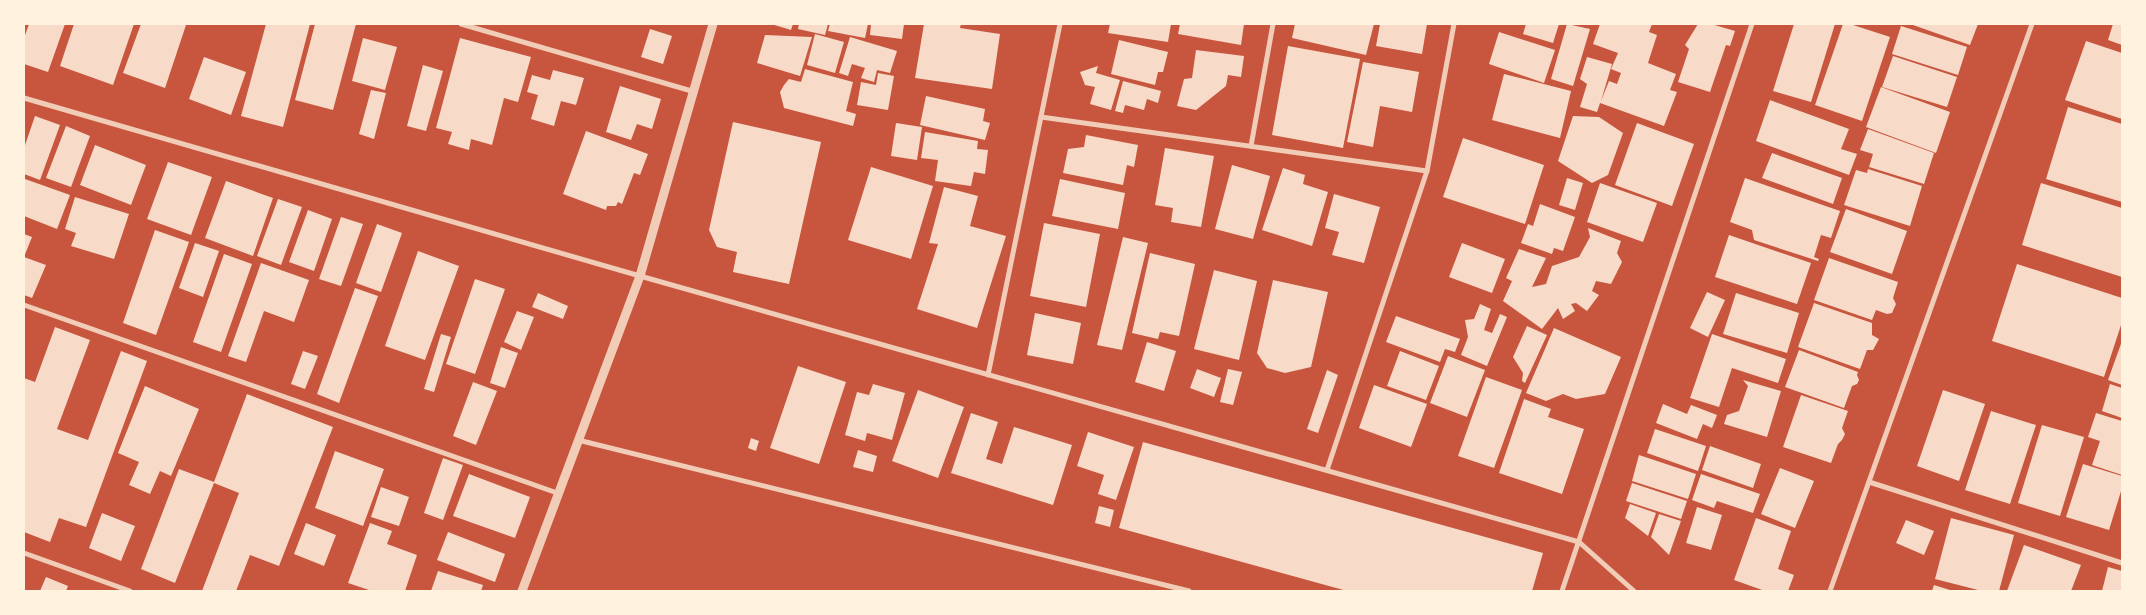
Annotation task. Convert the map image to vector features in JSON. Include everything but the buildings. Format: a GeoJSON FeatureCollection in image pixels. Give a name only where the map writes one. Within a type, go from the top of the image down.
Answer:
{"type":"FeatureCollection","features":[{"type":"Feature","properties":{"kind":"street"},"geometry":{"type":"LineString","coordinates":[[461,24],[695,92]]}},
{"type":"Feature","properties":{"kind":"street"},"geometry":{"type":"LineString","coordinates":[[522,591],[560,494],[578,440],[640,276],[714,24]]}},
{"type":"Feature","properties":{"kind":"street"},"geometry":{"type":"LineString","coordinates":[[988,374],[1060,24]]}},
{"type":"Feature","properties":{"kind":"street"},"geometry":{"type":"LineString","coordinates":[[1251,146],[1274,24]]}},
{"type":"Feature","properties":{"kind":"street"},"geometry":{"type":"LineString","coordinates":[[1328,470],[1427,171],[1454,24]]}},
{"type":"Feature","properties":{"kind":"street"},"geometry":{"type":"LineString","coordinates":[[1562,591],[1752,24]]}},
{"type":"Feature","properties":{"kind":"street"},"geometry":{"type":"LineString","coordinates":[[1830,591],[2032,24]]}},
{"type":"Feature","properties":{"kind":"street"},"geometry":{"type":"LineString","coordinates":[[24,98],[640,276],[1579,542],[1634,591]]}},
{"type":"Feature","properties":{"kind":"street"},"geometry":{"type":"LineString","coordinates":[[1041,117],[1427,171]]}},
{"type":"Feature","properties":{"kind":"street"},"geometry":{"type":"LineString","coordinates":[[24,305],[560,494]]}},
{"type":"Feature","properties":{"kind":"street"},"geometry":{"type":"LineString","coordinates":[[578,440],[1189,591]]}},
{"type":"Feature","properties":{"kind":"street"},"geometry":{"type":"LineString","coordinates":[[1869,482],[2122,563]]}},
{"type":"Feature","properties":{"kind":"street"},"geometry":{"type":"LineString","coordinates":[[24,553],[130,591]]}}]}
